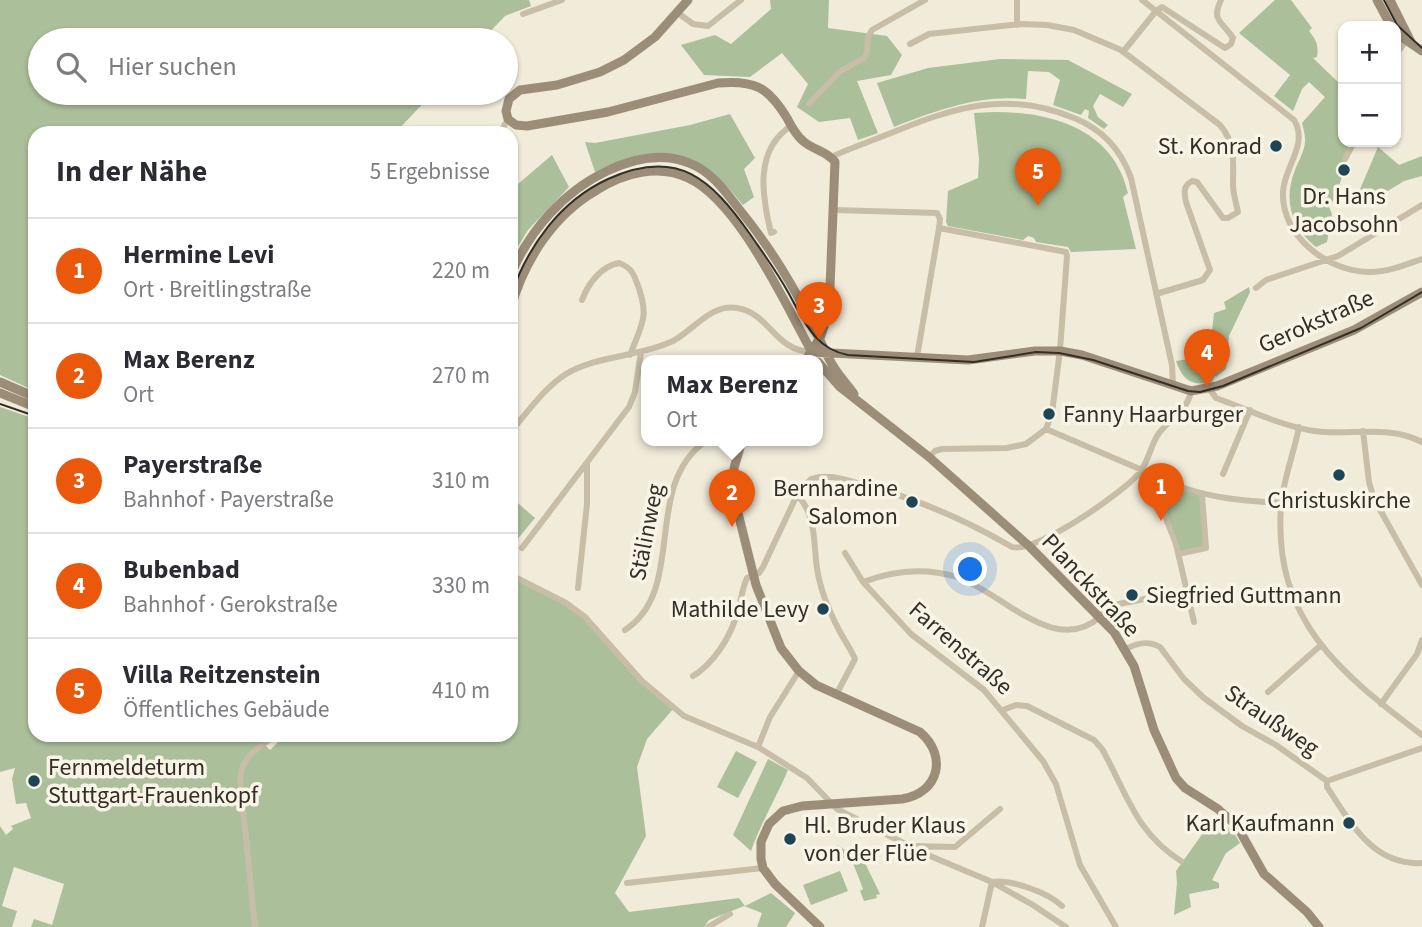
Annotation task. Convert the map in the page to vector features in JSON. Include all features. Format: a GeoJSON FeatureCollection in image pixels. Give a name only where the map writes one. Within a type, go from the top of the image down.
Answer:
{"type":"FeatureCollection","features":[{"type":"Feature","properties":{"kind":"street"},"geometry":{"type":"LineString","coordinates":[[523,14],[562,0]]}},
{"type":"Feature","properties":{"kind":"street"},"geometry":{"type":"LineString","coordinates":[[518,91],[557,85],[613,66],[649,43],[688,0]]}},
{"type":"Feature","properties":{"kind":"street"},"geometry":{"type":"LineString","coordinates":[[678,13],[704,27],[741,0]]}},
{"type":"Feature","properties":{"kind":"street"},"geometry":{"type":"LineString","coordinates":[[810,104],[839,72],[864,58],[872,30],[925,0]]}},
{"type":"Feature","properties":{"kind":"street"},"geometry":{"type":"LineString","coordinates":[[1017,0],[1017,25]]}},
{"type":"Feature","properties":{"kind":"street"},"geometry":{"type":"LineString","coordinates":[[1142,0],[1294,120],[1300,136],[1284,182],[1285,211],[1299,237],[1314,251],[1344,267],[1371,272],[1422,259]]}},
{"type":"Feature","properties":{"kind":"street"},"geometry":{"type":"LineString","coordinates":[[1123,52],[1162,6],[1220,47],[1226,48],[1233,39],[1216,15],[1221,0]]}},
{"type":"Feature","properties":{"kind":"street"},"geometry":{"type":"LineString","coordinates":[[1377,0],[1388,21]]}},
{"type":"Feature","properties":{"kind":"street"},"geometry":{"type":"LineString","coordinates":[[1390,0],[1409,40]]}},
{"type":"Feature","properties":{"kind":"street"},"geometry":{"type":"LineString","coordinates":[[910,44],[929,34],[1017,25],[1047,25],[1074,30],[1123,52],[1220,125],[1230,140],[1234,153],[1233,187],[1238,211],[1223,218],[1195,181],[1185,188],[1187,206],[1210,264],[1208,276],[1203,280],[1157,294]]}},
{"type":"Feature","properties":{"kind":"street"},"geometry":{"type":"LineString","coordinates":[[1401,36],[1422,51]]}},
{"type":"Feature","properties":{"kind":"street"},"geometry":{"type":"LineString","coordinates":[[1401,49],[1409,40]]}},
{"type":"Feature","properties":{"kind":"street"},"geometry":{"type":"LineString","coordinates":[[508,119],[520,126],[543,124],[620,109],[700,87],[737,81],[748,82],[770,93],[805,143],[831,157],[836,167],[828,319],[820,340],[809,355]]}},
{"type":"Feature","properties":{"kind":"street"},"geometry":{"type":"LineString","coordinates":[[831,157],[940,113],[977,104],[1024,104],[1078,119],[1107,139],[1126,165],[1157,294],[1172,365],[1173,385]]}},
{"type":"Feature","properties":{"kind":"street"},"geometry":{"type":"LineString","coordinates":[[504,126],[508,119],[507,105]]}},
{"type":"Feature","properties":{"kind":"street"},"geometry":{"type":"LineString","coordinates":[[774,232],[771,233],[762,187],[770,145],[791,126]]}},
{"type":"Feature","properties":{"kind":"street"},"geometry":{"type":"LineString","coordinates":[[1345,159],[1351,147]]}},
{"type":"Feature","properties":{"kind":"street","name":"Planckstraße"},"geometry":{"type":"LineString","coordinates":[[518,260],[538,227],[583,184],[634,161],[651,157],[677,159],[703,170],[728,195],[764,241],[808,315],[837,372],[860,401]]}},
{"type":"Feature","properties":{"kind":"street","name":"Planckstraße"},"geometry":{"type":"LineString","coordinates":[[518,288],[533,255],[566,213],[590,194],[613,181],[639,173],[660,171],[691,179],[718,202],[758,254],[800,331],[806,355]]}},
{"type":"Feature","properties":{"kind":"street"},"geometry":{"type":"LineString","coordinates":[[1256,288],[1271,278],[1329,260],[1359,245],[1422,205]]}},
{"type":"Feature","properties":{"kind":"street"},"geometry":{"type":"LineString","coordinates":[[834,210],[937,213],[940,219],[939,228],[917,357]]}},
{"type":"Feature","properties":{"kind":"street"},"geometry":{"type":"LineString","coordinates":[[929,457],[942,449],[1007,448],[1026,444],[1046,429],[1052,413],[1066,286],[1066,252],[939,228]]}},
{"type":"Feature","properties":{"kind":"street"},"geometry":{"type":"LineString","coordinates":[[582,300],[588,286],[607,267],[619,263],[631,270],[646,310],[630,355]]}},
{"type":"Feature","properties":{"kind":"street","name":"Gerokstraße"},"geometry":{"type":"LineString","coordinates":[[1398,305],[1422,286]]}},
{"type":"Feature","properties":{"kind":"street","name":"Gerokstraße"},"geometry":{"type":"LineString","coordinates":[[1191,390],[1209,388],[1354,330],[1422,292]]}},
{"type":"Feature","properties":{"kind":"street"},"geometry":{"type":"LineString","coordinates":[[808,315],[814,319],[822,318],[827,314],[830,303]]}},
{"type":"Feature","properties":{"kind":"street"},"geometry":{"type":"LineString","coordinates":[[518,423],[544,393],[565,375],[597,362],[660,347],[687,334],[716,310],[732,307],[747,310],[759,318],[783,344],[803,355]]}},
{"type":"Feature","properties":{"kind":"street"},"geometry":{"type":"LineString","coordinates":[[820,340],[833,349],[848,354]]}},
{"type":"Feature","properties":{"kind":"street"},"geometry":{"type":"LineString","coordinates":[[693,676],[706,668],[719,649],[737,617],[747,578],[759,573],[763,567],[797,495],[811,479],[833,477],[927,503],[1012,547],[1029,546],[1102,505],[1132,481],[1142,470],[1157,435],[1188,403],[1191,390],[1082,355],[1060,351],[1035,351],[968,360],[826,353],[816,355]]}},
{"type":"Feature","properties":{"kind":"street"},"geometry":{"type":"LineString","coordinates":[[522,548],[625,413],[632,400],[641,352]]}},
{"type":"Feature","properties":{"kind":"street","name":"Planckstraße"},"geometry":{"type":"LineString","coordinates":[[823,372],[929,457],[1029,546],[1098,615],[1126,649],[1161,748],[1176,778],[1185,788],[1237,826],[1264,874],[1319,927]]}},
{"type":"Feature","properties":{"kind":"street"},"geometry":{"type":"LineString","coordinates":[[0,382],[28,394]]}},
{"type":"Feature","properties":{"kind":"street"},"geometry":{"type":"LineString","coordinates":[[1209,388],[1216,398],[1299,428],[1334,432],[1381,430],[1421,440]]}},
{"type":"Feature","properties":{"kind":"street"},"geometry":{"type":"LineString","coordinates":[[0,393],[28,404]]}},
{"type":"Feature","properties":{"kind":"street"},"geometry":{"type":"LineString","coordinates":[[1223,474],[1250,410]]}},
{"type":"Feature","properties":{"kind":"street"},"geometry":{"type":"LineString","coordinates":[[1299,428],[1282,503],[1282,551],[1287,579],[1296,605],[1339,668],[1422,735]]}},
{"type":"Feature","properties":{"kind":"street"},"geometry":{"type":"LineString","coordinates":[[1046,429],[1142,470],[1149,476],[1202,495],[1282,503]]}},
{"type":"Feature","properties":{"kind":"street"},"geometry":{"type":"LineString","coordinates":[[1363,432],[1369,482],[1374,499],[1422,585]]}},
{"type":"Feature","properties":{"kind":"street","name":"Stälinweg"},"geometry":{"type":"LineString","coordinates":[[625,630],[638,621],[651,601],[678,473],[690,454],[700,446]]}},
{"type":"Feature","properties":{"kind":"street"},"geometry":{"type":"LineString","coordinates":[[741,446],[734,468],[733,489],[753,574],[781,648],[799,671],[816,685],[920,732],[934,750],[937,765],[930,784],[918,795],[902,799],[802,806],[783,811],[769,824],[761,842],[763,868],[775,884],[820,927]]}},
{"type":"Feature","properties":{"kind":"street"},"geometry":{"type":"LineString","coordinates":[[578,587],[587,504],[587,463]]}},
{"type":"Feature","properties":{"kind":"street"},"geometry":{"type":"LineString","coordinates":[[1149,476],[1178,554],[1194,622]]}},
{"type":"Feature","properties":{"kind":"street"},"geometry":{"type":"LineString","coordinates":[[797,495],[810,511],[822,589],[839,631],[855,659],[836,695]]}},
{"type":"Feature","properties":{"kind":"street"},"geometry":{"type":"LineString","coordinates":[[1178,554],[1206,548],[1202,495]]}},
{"type":"Feature","properties":{"kind":"street","name":"Farrenstraße"},"geometry":{"type":"LineString","coordinates":[[845,553],[863,582],[911,634],[973,680],[1003,710],[1043,761],[1054,778],[1080,865],[1116,927]]}},
{"type":"Feature","properties":{"kind":"street"},"geometry":{"type":"LineString","coordinates":[[863,582],[897,572],[936,572],[977,585],[1051,629],[1068,631],[1082,629],[1108,606],[1187,591]]}},
{"type":"Feature","properties":{"kind":"street"},"geometry":{"type":"LineString","coordinates":[[518,579],[566,603],[585,617],[642,681],[684,716],[758,747],[807,778],[846,813],[910,846],[992,882],[1066,927]]}},
{"type":"Feature","properties":{"kind":"street"},"geometry":{"type":"LineString","coordinates":[[1381,704],[1417,654],[1422,640]]}},
{"type":"Feature","properties":{"kind":"street","name":"Straußweg"},"geometry":{"type":"LineString","coordinates":[[1126,649],[1139,643],[1160,647],[1204,698],[1327,781],[1327,787],[1358,833],[1371,846],[1397,861],[1422,863]]}},
{"type":"Feature","properties":{"kind":"street"},"geometry":{"type":"LineString","coordinates":[[1268,692],[1321,645]]}},
{"type":"Feature","properties":{"kind":"street"},"geometry":{"type":"LineString","coordinates":[[758,747],[770,717],[799,671]]}},
{"type":"Feature","properties":{"kind":"street"},"geometry":{"type":"LineString","coordinates":[[1003,710],[1016,705],[1027,706],[1094,740],[1102,749],[1146,831],[1157,844],[1181,861]]}},
{"type":"Feature","properties":{"kind":"street"},"geometry":{"type":"LineString","coordinates":[[255,927],[240,780],[242,766],[247,757],[266,742]]}},
{"type":"Feature","properties":{"kind":"street"},"geometry":{"type":"LineString","coordinates":[[1327,781],[1422,748]]}},
{"type":"Feature","properties":{"kind":"street"},"geometry":{"type":"LineString","coordinates":[[910,846],[955,847],[1000,809]]}},
{"type":"Feature","properties":{"kind":"street"},"geometry":{"type":"LineString","coordinates":[[627,883],[763,868]]}},
{"type":"Feature","properties":{"kind":"street"},"geometry":{"type":"LineString","coordinates":[[992,882],[1005,881],[1045,894],[1062,906]]}},
{"type":"Feature","properties":{"kind":"street"},"geometry":{"type":"LineString","coordinates":[[982,927],[992,882]]}},
{"type":"Feature","properties":{"kind":"street"},"geometry":{"type":"LineString","coordinates":[[709,927],[730,914]]}},
{"type":"Feature","properties":{"kind":"green space"},"geometry":{"type":"Polygon","coordinates":[[[0,0],[529,0],[531,6],[505,16],[494,28],[28,28],[28,105],[422,105],[402,126],[28,126],[28,388],[0,375],[0,0]]]}},
{"type":"Feature","properties":{"kind":"green space"},"geometry":{"type":"Polygon","coordinates":[[[770,0],[829,0],[828,28],[887,36],[902,55],[891,75],[857,81],[878,133],[858,140],[850,118],[819,122],[797,107],[808,84],[782,53],[750,77],[704,75],[681,45],[715,35],[731,44],[771,9],[770,0]]]}},
{"type":"Feature","properties":{"kind":"green space"},"geometry":{"type":"Polygon","coordinates":[[[1275,0],[1291,0],[1312,28],[1309,31],[1318,49],[1317,57],[1313,58],[1338,82],[1338,147],[1350,147],[1337,193],[1329,207],[1332,214],[1327,242],[1316,247],[1295,222],[1290,192],[1291,181],[1304,146],[1302,123],[1325,97],[1309,82],[1302,89],[1293,111],[1274,96],[1290,75],[1239,33],[1275,0]]]}},
{"type":"Feature","properties":{"kind":"green space"},"geometry":{"type":"Polygon","coordinates":[[[1000,59],[1068,60],[1132,94],[1123,107],[1100,94],[1093,106],[1098,117],[1108,125],[1104,129],[1088,118],[1089,111],[1085,109],[1081,115],[1053,105],[1060,80],[1049,72],[1028,71],[1026,99],[975,102],[894,127],[877,83],[928,68],[1000,59]]]}},
{"type":"Feature","properties":{"kind":"green space"},"geometry":{"type":"Polygon","coordinates":[[[994,112],[1058,121],[1077,128],[1109,153],[1120,171],[1128,193],[1123,197],[1136,249],[1071,252],[1068,247],[1036,242],[1028,236],[1023,240],[948,226],[948,191],[978,178],[979,159],[974,113],[994,112]]]}},
{"type":"Feature","properties":{"kind":"green space"},"geometry":{"type":"Polygon","coordinates":[[[730,114],[755,158],[744,169],[754,197],[743,205],[709,171],[684,157],[654,153],[636,156],[595,172],[585,142],[595,143],[690,125],[730,114]]]}},
{"type":"Feature","properties":{"kind":"green space"},"geometry":{"type":"Polygon","coordinates":[[[1378,147],[1399,165],[1422,156],[1422,176],[1404,181],[1365,205],[1358,194],[1378,147]]]}},
{"type":"Feature","properties":{"kind":"green space"},"geometry":{"type":"Polygon","coordinates":[[[552,155],[569,187],[528,230],[518,246],[518,184],[552,155]]]}},
{"type":"Feature","properties":{"kind":"green space"},"geometry":{"type":"Polygon","coordinates":[[[1249,287],[1250,292],[1229,336],[1226,369],[1215,376],[1212,382],[1194,383],[1189,380],[1181,373],[1176,361],[1213,355],[1216,345],[1212,331],[1214,313],[1226,309],[1224,302],[1249,287]]]}},
{"type":"Feature","properties":{"kind":"green space"},"geometry":{"type":"Polygon","coordinates":[[[0,407],[28,417],[28,742],[262,742],[270,750],[278,742],[518,742],[518,581],[566,605],[585,620],[640,683],[674,708],[647,739],[637,767],[646,836],[615,893],[629,912],[739,898],[745,906],[771,893],[795,913],[786,927],[757,927],[762,913],[744,906],[709,920],[704,927],[31,927],[34,919],[52,925],[64,884],[14,867],[2,906],[17,911],[12,927],[0,927],[0,826],[6,835],[13,829],[11,826],[31,818],[26,803],[16,804],[12,779],[15,768],[0,772],[0,407]]]}},
{"type":"Feature","properties":{"kind":"green space"},"geometry":{"type":"Polygon","coordinates":[[[1164,481],[1202,495],[1206,548],[1178,554],[1154,489],[1164,481]]]}},
{"type":"Feature","properties":{"kind":"green space"},"geometry":{"type":"Polygon","coordinates":[[[518,503],[535,518],[518,539],[518,503]]]}},
{"type":"Feature","properties":{"kind":"green space"},"geometry":{"type":"Polygon","coordinates":[[[736,751],[757,762],[738,798],[717,787],[736,751]]]}},
{"type":"Feature","properties":{"kind":"green space"},"geometry":{"type":"Polygon","coordinates":[[[768,759],[788,770],[751,851],[733,835],[768,759]]]}},
{"type":"Feature","properties":{"kind":"green space"},"geometry":{"type":"Polygon","coordinates":[[[1215,816],[1234,833],[1240,843],[1226,853],[1212,880],[1219,883],[1219,888],[1189,894],[1191,907],[1174,915],[1176,871],[1215,816]]]}},
{"type":"Feature","properties":{"kind":"green space"},"geometry":{"type":"Polygon","coordinates":[[[837,845],[865,863],[880,894],[876,895],[877,898],[864,901],[860,891],[863,889],[853,863],[835,853],[837,845]]]}},
{"type":"Feature","properties":{"kind":"green space"},"geometry":{"type":"Polygon","coordinates":[[[840,871],[848,891],[811,905],[803,885],[840,871]]]}},
{"type":"Feature","properties":{"kind":"tram line"},"geometry":{"type":"LineString","coordinates":[[1384,0],[1397,25],[1422,48]]}},
{"type":"Feature","properties":{"kind":"tram line"},"geometry":{"type":"LineString","coordinates":[[518,277],[548,227],[575,200],[608,179],[654,166],[691,174],[721,198],[770,263],[818,340],[836,352],[848,355],[974,362],[1036,352],[1059,353],[1093,360],[1188,391],[1200,392],[1223,386],[1361,328],[1422,292]]}},
{"type":"Feature","properties":{"kind":"tram line"},"geometry":{"type":"LineString","coordinates":[[0,404],[28,414]]}},
{"type":"Feature","properties":{"kind":"place","name":"St. Konrad"},"geometry":{"type":"Point","coordinates":[1276,146]}},
{"type":"Feature","properties":{"kind":"place","name":"Dr. Hans Jacobsohn"},"geometry":{"type":"Point","coordinates":[1344,170]}},
{"type":"Feature","properties":{"kind":"place","name":"Villa Reitzenstein"},"geometry":{"type":"Point","coordinates":[1038,206]}},
{"type":"Feature","properties":{"kind":"place","name":"Payerstraße"},"geometry":{"type":"Point","coordinates":[819,340]}},
{"type":"Feature","properties":{"kind":"place","name":"Bubenbad"},"geometry":{"type":"Point","coordinates":[1207,387]}},
{"type":"Feature","properties":{"kind":"place","name":"Fanny Haarburger"},"geometry":{"type":"Point","coordinates":[1049,414]}},
{"type":"Feature","properties":{"kind":"place","name":"Christuskirche"},"geometry":{"type":"Point","coordinates":[1339,475]}},
{"type":"Feature","properties":{"kind":"place","name":"Bernhardine Salomon"},"geometry":{"type":"Point","coordinates":[912,502]}},
{"type":"Feature","properties":{"kind":"place","name":"Hermine Levi"},"geometry":{"type":"Point","coordinates":[1161,521]}},
{"type":"Feature","properties":{"kind":"place","name":"Max Berenz"},"geometry":{"type":"Point","coordinates":[732,527]}},
{"type":"Feature","properties":{"kind":"place","name":"Siegfried Guttmann"},"geometry":{"type":"Point","coordinates":[1132,595]}},
{"type":"Feature","properties":{"kind":"place","name":"Mathilde Levy"},"geometry":{"type":"Point","coordinates":[823,609]}},
{"type":"Feature","properties":{"kind":"place","name":"Fernmeldeturm Stuttgart-Frauenkopf"},"geometry":{"type":"Point","coordinates":[34,781]}},
{"type":"Feature","properties":{"kind":"place","name":"Karl Kaufmann"},"geometry":{"type":"Point","coordinates":[1349,823]}},
{"type":"Feature","properties":{"kind":"place","name":"Hl. Bruder Klaus von der Flüe"},"geometry":{"type":"Point","coordinates":[790,839]}}]}
